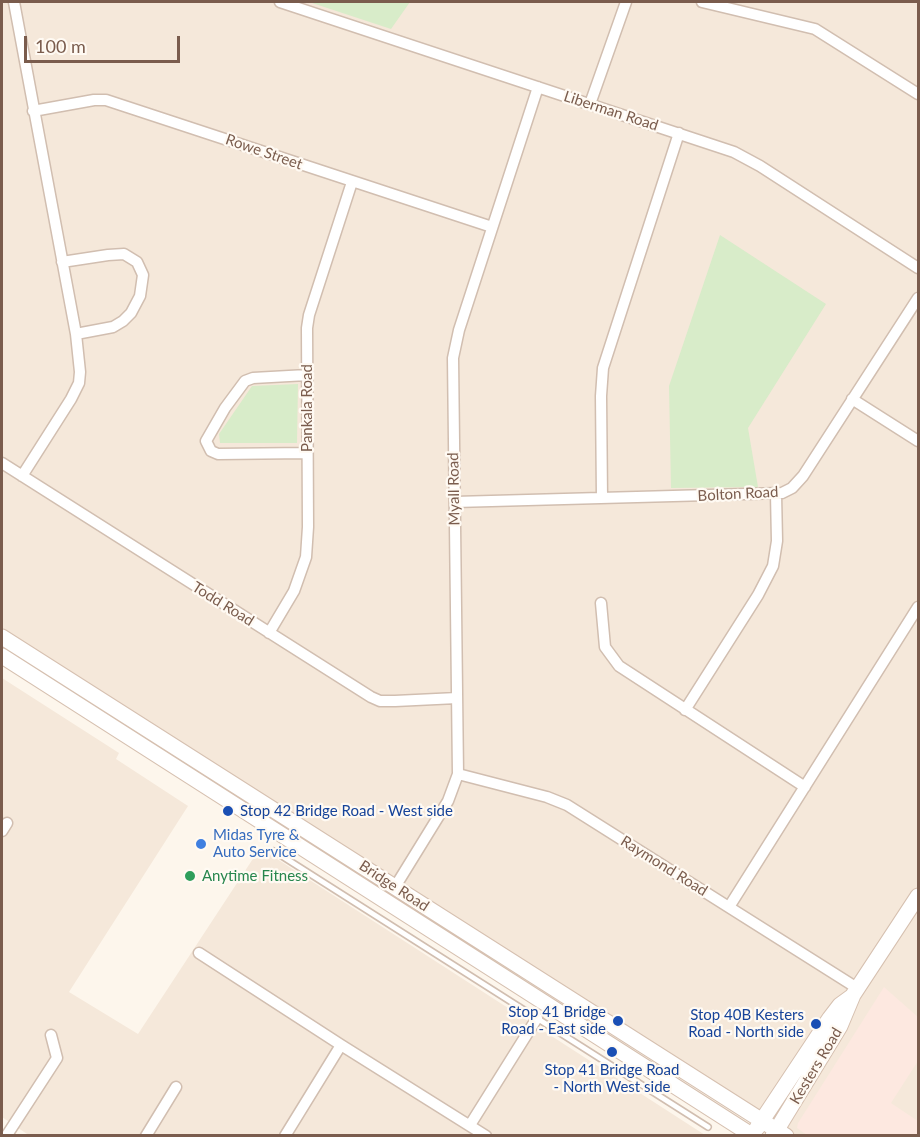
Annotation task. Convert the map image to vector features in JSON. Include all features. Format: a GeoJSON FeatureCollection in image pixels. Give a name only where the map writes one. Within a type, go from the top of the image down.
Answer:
{"type":"FeatureCollection","features":[{"type":"Feature","properties":{"kind":"main road","name":"Bridge Road"},"geometry":{"type":"LineString","coordinates":[[2,637],[395,886],[779,1134]]}},
{"type":"Feature","properties":{"kind":"main road","name":"Bridge Road"},"geometry":{"type":"LineString","coordinates":[[2,656],[753,1135]]}},
{"type":"Feature","properties":{"kind":"main road"},"geometry":{"type":"LineString","coordinates":[[387,901],[395,886]]}},
{"type":"Feature","properties":{"kind":"main road","name":"Kesters Road"},"geometry":{"type":"LineString","coordinates":[[779,1134],[840,1026],[855,991],[918,896]]}},
{"type":"Feature","properties":{"kind":"main road","name":"Kesters Road"},"geometry":{"type":"LineString","coordinates":[[753,1135],[830,1018],[855,991]]}},
{"type":"Feature","properties":{"kind":"main road"},"geometry":{"type":"LineString","coordinates":[[729,1120],[734,1136]]}},
{"type":"Feature","properties":{"kind":"street"},"geometry":{"type":"LineString","coordinates":[[14,2],[76,334],[80,372],[76,390],[22,476]]}},
{"type":"Feature","properties":{"kind":"street","name":"Liberman Road"},"geometry":{"type":"LineString","coordinates":[[280,2],[725,149],[749,160],[918,268]]}},
{"type":"Feature","properties":{"kind":"street"},"geometry":{"type":"LineString","coordinates":[[590,104],[626,2]]}},
{"type":"Feature","properties":{"kind":"street"},"geometry":{"type":"LineString","coordinates":[[702,2],[740,6],[819,31],[918,94]]}},
{"type":"Feature","properties":{"kind":"street","name":"Myall Road"},"geometry":{"type":"LineString","coordinates":[[395,886],[448,801],[458,774],[453,358],[459,330],[538,87]]}},
{"type":"Feature","properties":{"kind":"street","name":"Rowe Street"},"geometry":{"type":"LineString","coordinates":[[33,111],[105,99],[492,227]]}},
{"type":"Feature","properties":{"kind":"street"},"geometry":{"type":"LineString","coordinates":[[602,498],[603,368],[679,133]]}},
{"type":"Feature","properties":{"kind":"street","name":"Pankala Road"},"geometry":{"type":"LineString","coordinates":[[269,633],[294,591],[305,562],[308,527],[306,375],[308,321],[352,182]]}},
{"type":"Feature","properties":{"kind":"street"},"geometry":{"type":"LineString","coordinates":[[62,262],[120,254],[136,262],[143,274],[140,296],[131,313],[123,321],[113,327],[76,334]]}},
{"type":"Feature","properties":{"kind":"street","name":"Bolton Road"},"geometry":{"type":"LineString","coordinates":[[455,502],[776,495],[788,491],[803,476],[918,298]]}},
{"type":"Feature","properties":{"kind":"street"},"geometry":{"type":"LineString","coordinates":[[306,375],[245,381],[225,408],[206,441],[211,451],[218,454],[307,453]]}},
{"type":"Feature","properties":{"kind":"street"},"geometry":{"type":"LineString","coordinates":[[852,399],[918,441]]}},
{"type":"Feature","properties":{"kind":"street","name":"Todd Road"},"geometry":{"type":"LineString","coordinates":[[2,463],[375,699],[405,701],[457,698]]}},
{"type":"Feature","properties":{"kind":"street"},"geometry":{"type":"LineString","coordinates":[[685,710],[758,595],[773,566],[777,541],[776,495]]}},
{"type":"Feature","properties":{"kind":"street"},"geometry":{"type":"LineString","coordinates":[[601,603],[604,643],[609,656],[626,671],[805,787]]}},
{"type":"Feature","properties":{"kind":"street"},"geometry":{"type":"LineString","coordinates":[[729,907],[918,607]]}},
{"type":"Feature","properties":{"kind":"street","name":"Raymond Road"},"geometry":{"type":"LineString","coordinates":[[458,774],[558,801],[729,907],[855,991]]}},
{"type":"Feature","properties":{"kind":"street"},"geometry":{"type":"LineString","coordinates":[[199,953],[341,1046],[486,1136]]}},
{"type":"Feature","properties":{"kind":"street"},"geometry":{"type":"LineString","coordinates":[[470,1125],[537,1018]]}},
{"type":"Feature","properties":{"kind":"street"},"geometry":{"type":"LineString","coordinates":[[2,1132],[7,1135],[57,1058],[51,1035]]}},
{"type":"Feature","properties":{"kind":"street"},"geometry":{"type":"LineString","coordinates":[[285,1136],[341,1046]]}},
{"type":"Feature","properties":{"kind":"street"},"geometry":{"type":"LineString","coordinates":[[146,1136],[176,1087]]}},
{"type":"Feature","properties":{"kind":"lane"},"geometry":{"type":"LineString","coordinates":[[274,851],[708,1127]]}},
{"type":"Feature","properties":{"kind":"shaded area"},"geometry":{"type":"Polygon","coordinates":[[[2,2],[918,2],[918,1135],[786,1135],[2,637],[2,2]]]}},
{"type":"Feature","properties":{"kind":"shaded area"},"geometry":{"type":"Polygon","coordinates":[[[2,678],[119,753],[116,759],[188,806],[69,992],[138,1034],[260,848],[705,1135],[30,1136],[2,1117],[2,678]]]}},
{"type":"Feature","properties":{"kind":"shaded area"},"geometry":{"type":"Polygon","coordinates":[[[884,987],[918,1017],[918,1061],[891,1103],[918,1121],[918,1135],[807,1135],[797,1128],[798,1123],[884,987]]]}},
{"type":"Feature","properties":{"kind":"green space"},"geometry":{"type":"Polygon","coordinates":[[[309,2],[410,2],[391,29],[309,2]]]}},
{"type":"Feature","properties":{"kind":"green space"},"geometry":{"type":"Polygon","coordinates":[[[720,235],[826,304],[748,428],[758,487],[671,488],[669,386],[720,235]]]}},
{"type":"Feature","properties":{"kind":"green space"},"geometry":{"type":"Polygon","coordinates":[[[298,384],[297,443],[220,443],[219,434],[252,386],[298,384]]]}},
{"type":"Feature","properties":{"kind":"place","name":"Stop 42 Bridge Road - West side"},"geometry":{"type":"Point","coordinates":[228,811]}},
{"type":"Feature","properties":{"kind":"place","name":"Midas Tyre & Auto Service"},"geometry":{"type":"Point","coordinates":[201,844]}},
{"type":"Feature","properties":{"kind":"place","name":"Anytime Fitness"},"geometry":{"type":"Point","coordinates":[190,876]}},
{"type":"Feature","properties":{"kind":"place","name":"Stop 41 Bridge Road - East side"},"geometry":{"type":"Point","coordinates":[618,1021]}},
{"type":"Feature","properties":{"kind":"place","name":"Stop 40B Kesters Road - North side"},"geometry":{"type":"Point","coordinates":[816,1024]}},
{"type":"Feature","properties":{"kind":"place","name":"Stop 41 Bridge Road - North West side"},"geometry":{"type":"Point","coordinates":[612,1052]}}]}
